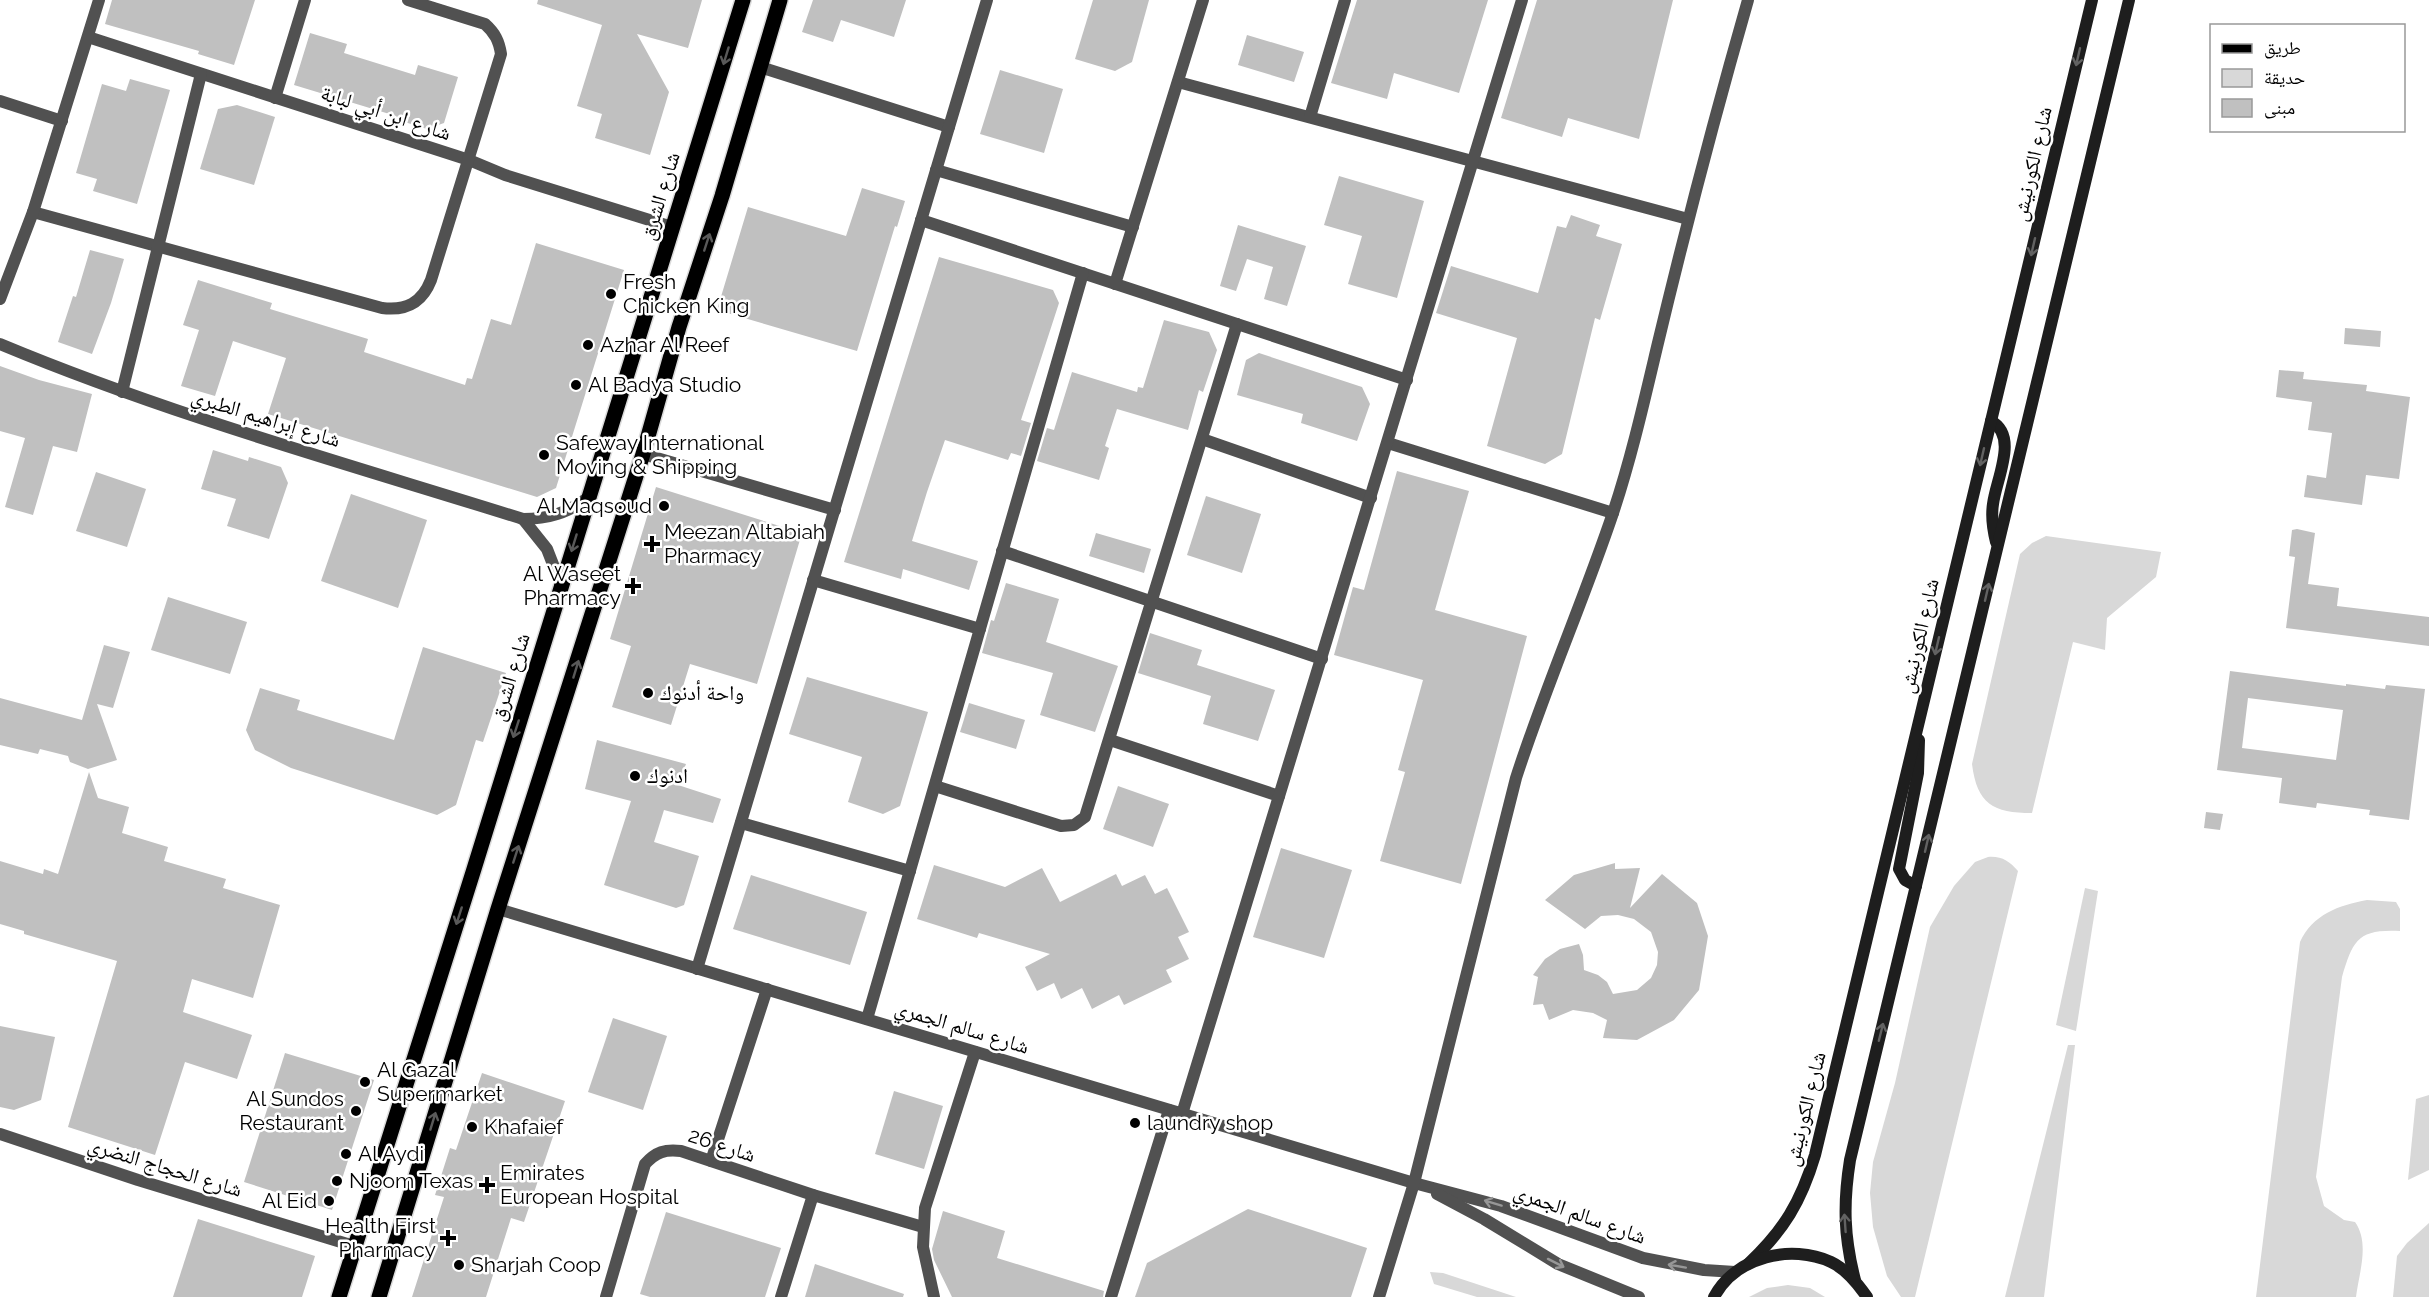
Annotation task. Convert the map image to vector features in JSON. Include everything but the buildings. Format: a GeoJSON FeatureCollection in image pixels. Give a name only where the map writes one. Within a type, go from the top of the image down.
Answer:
{"type":"FeatureCollection","features":[{"type":"Feature","properties":{"kind":"main road","name":"شارع الشرق"},"geometry":{"type":"LineString","coordinates":[[339,1297],[743,0]]}},
{"type":"Feature","properties":{"kind":"main road"},"geometry":{"type":"LineString","coordinates":[[378,1297],[498,909],[643,454],[679,327],[722,196],[780,0]]}},
{"type":"Feature","properties":{"kind":"main road","name":"شارع الكورنيش"},"geometry":{"type":"LineString","coordinates":[[1748,1264],[1772,1242],[1791,1215],[1806,1186],[2092,0]]}},
{"type":"Feature","properties":{"kind":"main road"},"geometry":{"type":"LineString","coordinates":[[1855,1280],[1844,1220],[1845,1190],[1850,1160],[2129,0]]}},
{"type":"Feature","properties":{"kind":"main road"},"geometry":{"type":"LineString","coordinates":[[1991,421],[2002,430],[2006,443],[1992,507],[1994,533],[1998,546]]}},
{"type":"Feature","properties":{"kind":"main road"},"geometry":{"type":"LineString","coordinates":[[1916,886],[1905,880],[1899,869],[1918,773],[1918,724]]}},
{"type":"Feature","properties":{"kind":"main road"},"geometry":{"type":"LineString","coordinates":[[1714,1297],[1718,1289],[1735,1272],[1748,1264],[1775,1254],[1804,1254],[1832,1263],[1855,1280],[1867,1297]]}},
{"type":"Feature","properties":{"kind":"street"},"geometry":{"type":"LineString","coordinates":[[0,299],[33,212],[99,0]]}},
{"type":"Feature","properties":{"kind":"street"},"geometry":{"type":"LineString","coordinates":[[275,98],[305,0]]}},
{"type":"Feature","properties":{"kind":"street"},"geometry":{"type":"LineString","coordinates":[[33,212],[382,308],[394,310],[407,308],[426,292],[501,54],[494,32],[485,24],[408,0]]}},
{"type":"Feature","properties":{"kind":"street"},"geometry":{"type":"LineString","coordinates":[[697,969],[987,0]]}},
{"type":"Feature","properties":{"kind":"street"},"geometry":{"type":"LineString","coordinates":[[1115,284],[1203,0]]}},
{"type":"Feature","properties":{"kind":"street"},"geometry":{"type":"LineString","coordinates":[[1310,117],[1345,0]]}},
{"type":"Feature","properties":{"kind":"street"},"geometry":{"type":"LineString","coordinates":[[1182,1114],[1522,0]]}},
{"type":"Feature","properties":{"kind":"street"},"geometry":{"type":"LineString","coordinates":[[1379,1297],[1414,1183],[1516,778],[1540,706],[1613,513],[1635,440],[1719,99],[1749,0]]}},
{"type":"Feature","properties":{"kind":"street","name":"شارع ابن أبي لبابة"},"geometry":{"type":"LineString","coordinates":[[88,37],[469,160],[505,175],[672,227]]}},
{"type":"Feature","properties":{"kind":"street"},"geometry":{"type":"LineString","coordinates":[[760,67],[949,126]]}},
{"type":"Feature","properties":{"kind":"street"},"geometry":{"type":"LineString","coordinates":[[122,392],[201,74]]}},
{"type":"Feature","properties":{"kind":"street"},"geometry":{"type":"LineString","coordinates":[[1178,82],[1688,219]]}},
{"type":"Feature","properties":{"kind":"street"},"geometry":{"type":"LineString","coordinates":[[0,101],[62,121]]}},
{"type":"Feature","properties":{"kind":"street"},"geometry":{"type":"LineString","coordinates":[[936,170],[1133,226]]}},
{"type":"Feature","properties":{"kind":"street"},"geometry":{"type":"LineString","coordinates":[[921,220],[1407,380]]}},
{"type":"Feature","properties":{"kind":"street"},"geometry":{"type":"LineString","coordinates":[[867,1019],[1083,273]]}},
{"type":"Feature","properties":{"kind":"street"},"geometry":{"type":"LineString","coordinates":[[934,786],[1060,826],[1081,822],[1088,810],[1110,740],[1237,324]]}},
{"type":"Feature","properties":{"kind":"street","name":"شارع إبراهيم الطبري"},"geometry":{"type":"LineString","coordinates":[[0,345],[122,392],[523,519],[540,519],[558,515],[588,498]]}},
{"type":"Feature","properties":{"kind":"street"},"geometry":{"type":"LineString","coordinates":[[1202,439],[1371,498]]}},
{"type":"Feature","properties":{"kind":"street"},"geometry":{"type":"LineString","coordinates":[[1388,443],[1613,513]]}},
{"type":"Feature","properties":{"kind":"street"},"geometry":{"type":"LineString","coordinates":[[643,454],[834,510]]}},
{"type":"Feature","properties":{"kind":"street"},"geometry":{"type":"LineString","coordinates":[[523,519],[547,549],[561,585]]}},
{"type":"Feature","properties":{"kind":"street"},"geometry":{"type":"LineString","coordinates":[[1002,551],[1322,659]]}},
{"type":"Feature","properties":{"kind":"street"},"geometry":{"type":"LineString","coordinates":[[813,580],[980,629]]}},
{"type":"Feature","properties":{"kind":"street"},"geometry":{"type":"LineString","coordinates":[[1110,740],[1280,796]]}},
{"type":"Feature","properties":{"kind":"street"},"geometry":{"type":"LineString","coordinates":[[741,823],[910,871]]}},
{"type":"Feature","properties":{"kind":"street","name":"شارع سالم الجمري"},"geometry":{"type":"LineString","coordinates":[[498,909],[1414,1183],[1501,1206],[1643,1258],[1704,1270],[1735,1272]]}},
{"type":"Feature","properties":{"kind":"street"},"geometry":{"type":"LineString","coordinates":[[711,1161],[767,989]]}},
{"type":"Feature","properties":{"kind":"street"},"geometry":{"type":"LineString","coordinates":[[934,1297],[923,1247],[923,1227],[931,1189],[975,1052]]}},
{"type":"Feature","properties":{"kind":"street"},"geometry":{"type":"LineString","coordinates":[[1111,1297],[1168,1110]]}},
{"type":"Feature","properties":{"kind":"street","name":"شارع الحجاج النضري"},"geometry":{"type":"LineString","coordinates":[[0,1134],[138,1180],[354,1246]]}},
{"type":"Feature","properties":{"kind":"street","name":"شارع 26"},"geometry":{"type":"LineString","coordinates":[[606,1297],[645,1164],[652,1156],[671,1149],[813,1195],[923,1227]]}},
{"type":"Feature","properties":{"kind":"street","name":"شارع سالم الجمري"},"geometry":{"type":"LineString","coordinates":[[1414,1183],[1484,1219],[1558,1264],[1639,1297]]}},
{"type":"Feature","properties":{"kind":"street"},"geometry":{"type":"LineString","coordinates":[[781,1297],[813,1195]]}},
{"type":"Feature","properties":{"kind":"green space"},"geometry":{"type":"Polygon","coordinates":[[[2046,536],[2161,552],[2156,577],[2107,618],[2105,650],[2073,642],[2032,813],[2018,813],[1989,804],[1978,789],[1972,764],[2020,554],[2032,543],[2046,536]]]}},
{"type":"Feature","properties":{"kind":"green space"},"geometry":{"type":"Polygon","coordinates":[[[1988,857],[2005,860],[2018,871],[1915,1297],[1901,1297],[1887,1276],[1873,1227],[1870,1193],[1873,1162],[1895,1083],[1930,927],[1954,886],[1975,862],[1988,857]]]}},
{"type":"Feature","properties":{"kind":"green space"},"geometry":{"type":"Polygon","coordinates":[[[2085,888],[2098,891],[2076,1031],[2056,1025],[2085,888]]]}},
{"type":"Feature","properties":{"kind":"green space"},"geometry":{"type":"Polygon","coordinates":[[[2367,900],[2396,902],[2400,909],[2400,931],[2375,932],[2359,939],[2346,964],[2342,977],[2316,1177],[2324,1206],[2344,1220],[2355,1222],[2362,1239],[2363,1249],[2356,1297],[2256,1297],[2300,942],[2319,918],[2337,908],[2367,900]]]}},
{"type":"Feature","properties":{"kind":"green space"},"geometry":{"type":"Polygon","coordinates":[[[2068,1045],[2075,1045],[2044,1297],[2005,1297],[2068,1045]]]}},
{"type":"Feature","properties":{"kind":"green space"},"geometry":{"type":"Polygon","coordinates":[[[2429,1095],[2429,1170],[2408,1180],[2416,1099],[2429,1095]]]}},
{"type":"Feature","properties":{"kind":"green space"},"geometry":{"type":"Polygon","coordinates":[[[2429,1223],[2429,1297],[2393,1297],[2397,1256],[2407,1243],[2429,1223]]]}},
{"type":"Feature","properties":{"kind":"green space"},"geometry":{"type":"Polygon","coordinates":[[[1430,1272],[1443,1273],[1516,1297],[1477,1297],[1434,1284],[1430,1272]]]}},
{"type":"Feature","properties":{"kind":"green space"},"geometry":{"type":"Polygon","coordinates":[[[1788,1285],[1810,1288],[1825,1297],[1749,1297],[1767,1288],[1788,1285]]]}},
{"type":"Feature","properties":{"kind":"place","name":"Fresh Chicken King"},"geometry":{"type":"Point","coordinates":[611,294]}},
{"type":"Feature","properties":{"kind":"place","name":"Azhar Al Reef"},"geometry":{"type":"Point","coordinates":[588,345]}},
{"type":"Feature","properties":{"kind":"place","name":"Al Badya Studio"},"geometry":{"type":"Point","coordinates":[576,385]}},
{"type":"Feature","properties":{"kind":"place","name":"Safeway International Moving & Shipping"},"geometry":{"type":"Point","coordinates":[544,455]}},
{"type":"Feature","properties":{"kind":"place","name":"Al Maqsoud"},"geometry":{"type":"Point","coordinates":[664,506]}},
{"type":"Feature","properties":{"kind":"place","name":"Meezan Altabiah Pharmacy"},"geometry":{"type":"Point","coordinates":[652,544]}},
{"type":"Feature","properties":{"kind":"place","name":"Al Waseet Pharmacy"},"geometry":{"type":"Point","coordinates":[633,586]}},
{"type":"Feature","properties":{"kind":"place","name":"واحة أدنوك"},"geometry":{"type":"Point","coordinates":[648,693]}},
{"type":"Feature","properties":{"kind":"place","name":"ادنوك"},"geometry":{"type":"Point","coordinates":[635,776]}},
{"type":"Feature","properties":{"kind":"place","name":"Al Gazal Supermarket"},"geometry":{"type":"Point","coordinates":[365,1082]}},
{"type":"Feature","properties":{"kind":"place","name":"Al Sundos Restaurant"},"geometry":{"type":"Point","coordinates":[356,1111]}},
{"type":"Feature","properties":{"kind":"place","name":"laundry shop"},"geometry":{"type":"Point","coordinates":[1135,1123]}},
{"type":"Feature","properties":{"kind":"place","name":"Khafaief"},"geometry":{"type":"Point","coordinates":[472,1127]}},
{"type":"Feature","properties":{"kind":"place","name":"Al Aydi"},"geometry":{"type":"Point","coordinates":[346,1154]}},
{"type":"Feature","properties":{"kind":"place","name":"Njoom Texas"},"geometry":{"type":"Point","coordinates":[337,1181]}},
{"type":"Feature","properties":{"kind":"place","name":"Emirates European Hospital"},"geometry":{"type":"Point","coordinates":[487,1185]}},
{"type":"Feature","properties":{"kind":"place","name":"Al Eid"},"geometry":{"type":"Point","coordinates":[329,1201]}},
{"type":"Feature","properties":{"kind":"place","name":"Health First Pharmacy"},"geometry":{"type":"Point","coordinates":[448,1238]}},
{"type":"Feature","properties":{"kind":"place","name":"Sharjah Coop"},"geometry":{"type":"Point","coordinates":[459,1265]}}]}
